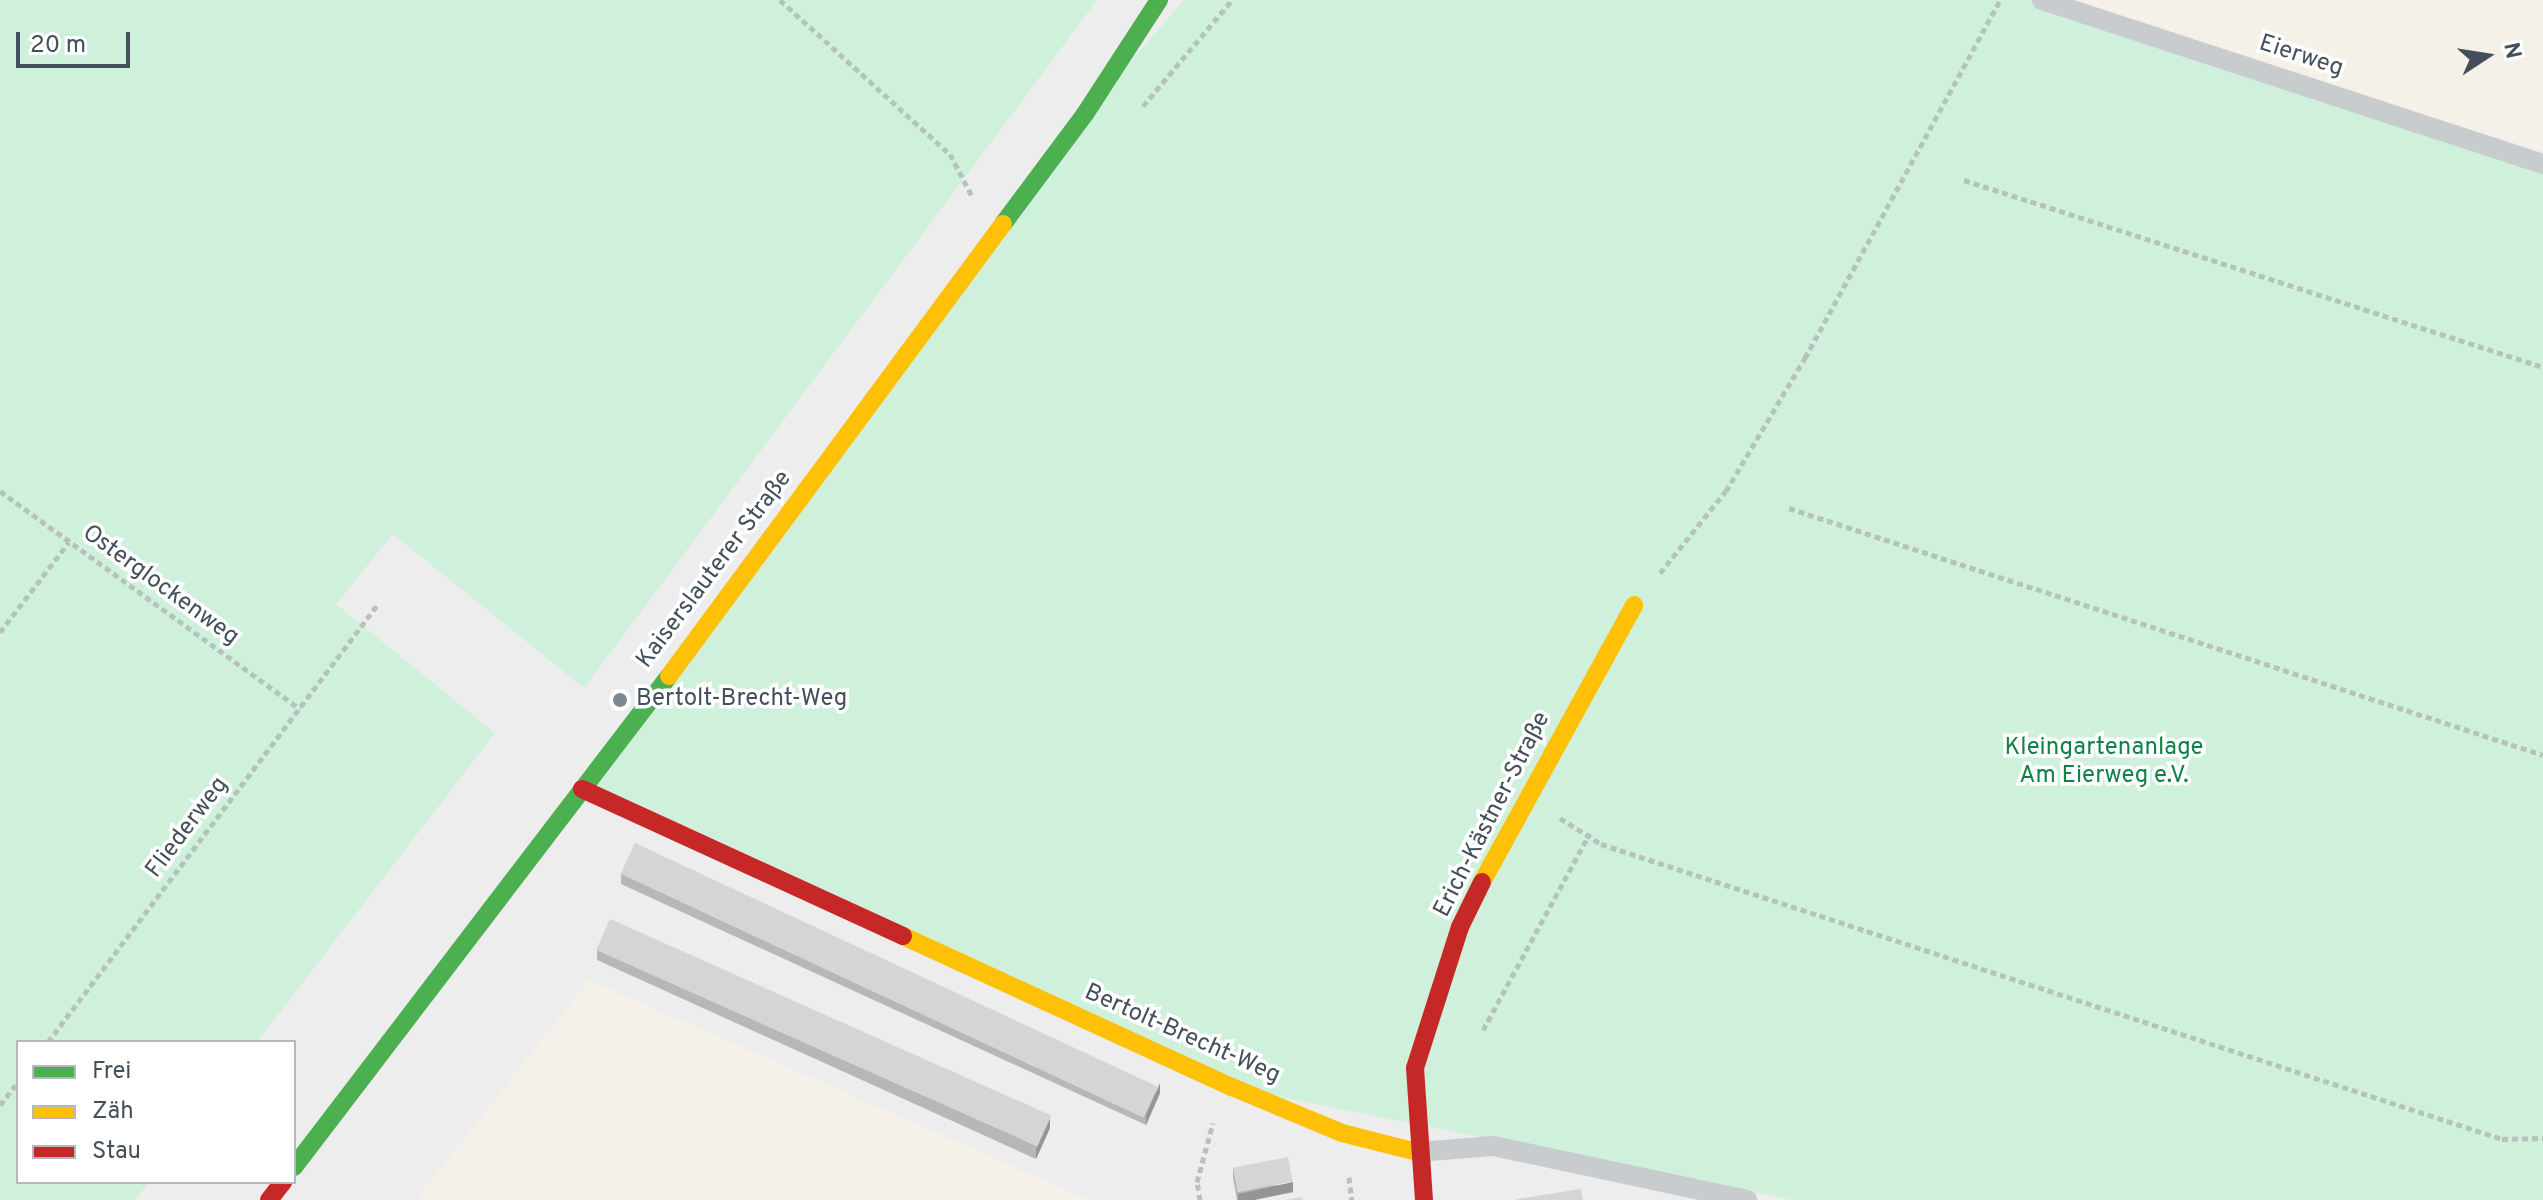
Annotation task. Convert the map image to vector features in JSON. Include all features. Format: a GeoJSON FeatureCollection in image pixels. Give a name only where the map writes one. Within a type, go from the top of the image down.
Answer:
{"type":"FeatureCollection","features":[{"type":"Feature","properties":{"kind":"street","name":"Kaiserslauterer Straße"},"geometry":{"type":"LineString","coordinates":[[296,1164],[582,789],[1166,6]]}},
{"type":"Feature","properties":{"kind":"street","name":"Erich-Kästner-Straße"},"geometry":{"type":"LineString","coordinates":[[1424,1200],[1417,1152],[1415,1068],[1460,927],[1514,816],[1634,605]]}},
{"type":"Feature","properties":{"kind":"street","name":"Bertolt-Brecht-Weg"},"geometry":{"type":"LineString","coordinates":[[582,789],[1232,1087],[1342,1133],[1417,1152]]}},
{"type":"Feature","properties":{"kind":"street"},"geometry":{"type":"LineString","coordinates":[[269,1200],[281,1184]]}},
{"type":"Feature","properties":{"kind":"lane","name":"Eierweg"},"geometry":{"type":"LineString","coordinates":[[2042,0],[2543,164]]}},
{"type":"Feature","properties":{"kind":"lane","name":"Bertolt-Brecht-Weg"},"geometry":{"type":"LineString","coordinates":[[1417,1152],[1493,1146],[1747,1200]]}},
{"type":"Feature","properties":{"kind":"path"},"geometry":{"type":"LineString","coordinates":[[780,0],[950,154],[981,213],[1014,209]]}},
{"type":"Feature","properties":{"kind":"path"},"geometry":{"type":"LineString","coordinates":[[1634,605],[1734,478],[2000,0]]}},
{"type":"Feature","properties":{"kind":"path"},"geometry":{"type":"LineString","coordinates":[[1964,180],[2543,367]]}},
{"type":"Feature","properties":{"kind":"path","name":"Osterglockenweg"},"geometry":{"type":"LineString","coordinates":[[0,491],[300,709]]}},
{"type":"Feature","properties":{"kind":"path"},"geometry":{"type":"LineString","coordinates":[[1789,508],[2543,755]]}},
{"type":"Feature","properties":{"kind":"path"},"geometry":{"type":"LineString","coordinates":[[0,632],[69,542]]}},
{"type":"Feature","properties":{"kind":"path","name":"Fliederweg"},"geometry":{"type":"LineString","coordinates":[[50,1040],[378,604]]}},
{"type":"Feature","properties":{"kind":"path"},"geometry":{"type":"LineString","coordinates":[[1483,1030],[1590,833],[1601,844],[2502,1139],[2543,1138]]}},
{"type":"Feature","properties":{"kind":"path"},"geometry":{"type":"LineString","coordinates":[[0,1105],[16,1085]]}},
{"type":"Feature","properties":{"kind":"path"},"geometry":{"type":"LineString","coordinates":[[1200,1200],[1197,1182],[1215,1116]]}},
{"type":"Feature","properties":{"kind":"shaded area"},"geometry":{"type":"Polygon","coordinates":[[[2041,0],[2543,0],[2543,151],[2041,0]]]}},
{"type":"Feature","properties":{"kind":"shaded area"},"geometry":{"type":"Polygon","coordinates":[[[589,980],[1089,1200],[416,1200],[589,980]]]}},
{"type":"Feature","properties":{"kind":"green space"},"geometry":{"type":"Polygon","coordinates":[[[0,0],[1097,0],[584,688],[393,534],[336,604],[495,733],[259,1040],[16,1040],[16,1184],[147,1184],[135,1200],[0,1200],[0,0]]]}},
{"type":"Feature","properties":{"kind":"green space","name":"Kleingartenanlage Am Eierweg e.V."},"geometry":{"type":"Polygon","coordinates":[[[1184,0],[2038,0],[2543,173],[2543,1200],[1792,1200],[1232,1087],[582,789],[1085,114],[1184,0]]]}},
{"type":"Feature","properties":{"kind":"building"},"geometry":{"type":"Polygon","coordinates":[[[635,843],[1158,1087],[1144,1118],[621,874],[635,843]]]}},
{"type":"Feature","properties":{"kind":"building"},"geometry":{"type":"Polygon","coordinates":[[[610,919],[1051,1115],[1037,1147],[596,950],[610,919]]]}},
{"type":"Feature","properties":{"kind":"building"},"geometry":{"type":"Polygon","coordinates":[[[1288,1157],[1293,1182],[1238,1192],[1233,1168],[1288,1157]]]}},
{"type":"Feature","properties":{"kind":"building"},"geometry":{"type":"Polygon","coordinates":[[[1581,1189],[1583,1200],[1517,1200],[1517,1199],[1581,1189]]]}},
{"type":"Feature","properties":{"kind":"traffic: fast"},"geometry":{"type":"LineString","coordinates":[[1003,224],[1085,114],[1159,0]]}},
{"type":"Feature","properties":{"kind":"traffic: fast"},"geometry":{"type":"LineString","coordinates":[[296,1164],[669,676]]}},
{"type":"Feature","properties":{"kind":"traffic: slow"},"geometry":{"type":"LineString","coordinates":[[669,676],[1003,224]]}},
{"type":"Feature","properties":{"kind":"traffic: slow"},"geometry":{"type":"LineString","coordinates":[[1482,882],[1634,605]]}},
{"type":"Feature","properties":{"kind":"traffic: slow"},"geometry":{"type":"LineString","coordinates":[[903,936],[1232,1087],[1342,1133],[1417,1152]]}},
{"type":"Feature","properties":{"kind":"traffic: jam"},"geometry":{"type":"LineString","coordinates":[[582,789],[903,936]]}},
{"type":"Feature","properties":{"kind":"traffic: jam"},"geometry":{"type":"LineString","coordinates":[[1424,1200],[1415,1068],[1460,927],[1482,882]]}},
{"type":"Feature","properties":{"kind":"traffic: jam"},"geometry":{"type":"LineString","coordinates":[[269,1200],[281,1184]]}},
{"type":"Feature","properties":{"kind":"place","name":"Bertolt-Brecht-Weg"},"geometry":{"type":"Point","coordinates":[620,700]}}]}
